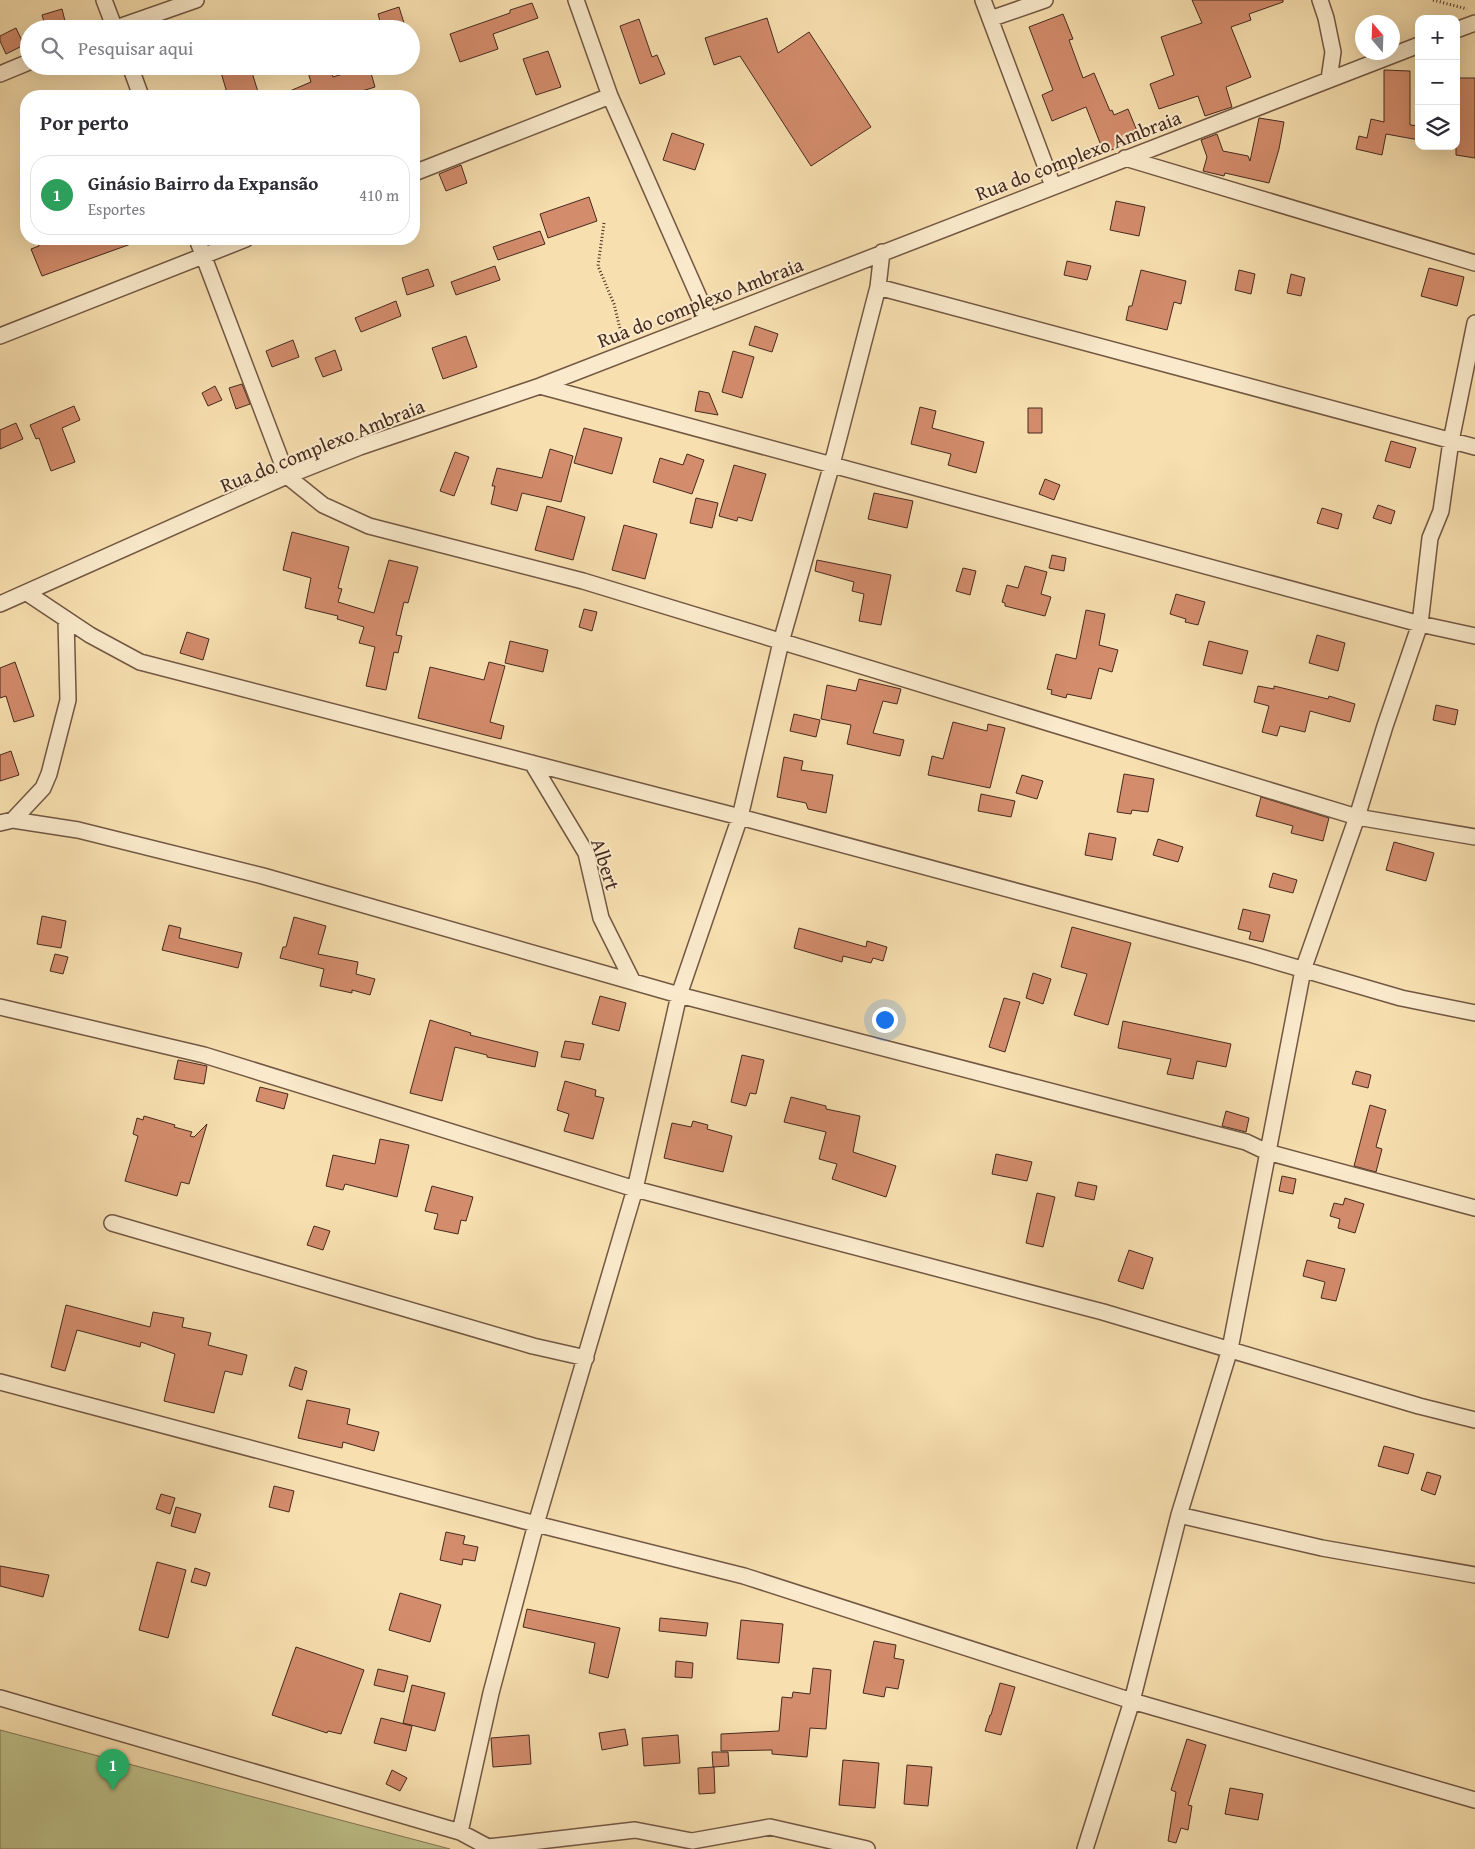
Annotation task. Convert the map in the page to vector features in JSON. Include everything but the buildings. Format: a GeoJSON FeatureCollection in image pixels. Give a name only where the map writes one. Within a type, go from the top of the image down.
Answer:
{"type":"FeatureCollection","features":[{"type":"Feature","properties":{"kind":"street"},"geometry":{"type":"LineString","coordinates":[[104,0],[111,20]]}},
{"type":"Feature","properties":{"kind":"street"},"geometry":{"type":"LineString","coordinates":[[137,20],[196,0]]}},
{"type":"Feature","properties":{"kind":"street"},"geometry":{"type":"LineString","coordinates":[[576,0],[610,96],[709,320]]}},
{"type":"Feature","properties":{"kind":"street"},"geometry":{"type":"LineString","coordinates":[[983,0],[1052,186]]}},
{"type":"Feature","properties":{"kind":"street"},"geometry":{"type":"LineString","coordinates":[[990,19],[1045,0]]}},
{"type":"Feature","properties":{"kind":"street"},"geometry":{"type":"LineString","coordinates":[[1320,0],[1333,52],[1329,79]]}},
{"type":"Feature","properties":{"kind":"street"},"geometry":{"type":"LineString","coordinates":[[1460,29],[1475,23]]}},
{"type":"Feature","properties":{"kind":"street","name":"Rua do complexo Ambraia"},"geometry":{"type":"LineString","coordinates":[[0,604],[288,476],[360,447],[540,386],[1415,47]]}},
{"type":"Feature","properties":{"kind":"street"},"geometry":{"type":"LineString","coordinates":[[0,74],[20,66]]}},
{"type":"Feature","properties":{"kind":"street"},"geometry":{"type":"LineString","coordinates":[[134,75],[140,90]]}},
{"type":"Feature","properties":{"kind":"street"},"geometry":{"type":"LineString","coordinates":[[420,171],[610,96]]}},
{"type":"Feature","properties":{"kind":"street"},"geometry":{"type":"LineString","coordinates":[[1125,158],[1475,263]]}},
{"type":"Feature","properties":{"kind":"street"},"geometry":{"type":"LineString","coordinates":[[199,245],[288,476],[323,505],[369,526],[582,581],[1357,817],[1475,837]]}},
{"type":"Feature","properties":{"kind":"street"},"geometry":{"type":"LineString","coordinates":[[0,336],[231,245]]}},
{"type":"Feature","properties":{"kind":"street"},"geometry":{"type":"LineString","coordinates":[[460,1832],[491,1693],[536,1524],[634,1189],[679,994],[740,818],[781,642],[832,464],[878,287],[882,252]]}},
{"type":"Feature","properties":{"kind":"street"},"geometry":{"type":"LineString","coordinates":[[878,287],[1475,447]]}},
{"type":"Feature","properties":{"kind":"street"},"geometry":{"type":"LineString","coordinates":[[1085,1849],[1132,1701],[1179,1515],[1230,1349],[1303,970],[1357,817],[1385,726],[1420,624],[1430,538],[1441,511],[1451,440],[1475,323]]}},
{"type":"Feature","properties":{"kind":"street"},"geometry":{"type":"LineString","coordinates":[[540,386],[1420,624],[1475,636]]}},
{"type":"Feature","properties":{"kind":"street"},"geometry":{"type":"LineString","coordinates":[[27,593],[90,635],[140,662],[532,763],[1241,951],[1401,998],[1475,1013]]}},
{"type":"Feature","properties":{"kind":"street"},"geometry":{"type":"LineString","coordinates":[[7,821],[43,788],[49,774],[68,700],[66,619]]}},
{"type":"Feature","properties":{"kind":"street","name":"Albert"},"geometry":{"type":"LineString","coordinates":[[532,763],[586,853],[601,918],[633,982]]}},
{"type":"Feature","properties":{"kind":"street"},"geometry":{"type":"LineString","coordinates":[[7,821],[78,830],[263,876],[633,982],[1246,1142],[1267,1152],[1475,1208]]}},
{"type":"Feature","properties":{"kind":"street"},"geometry":{"type":"LineString","coordinates":[[0,1007],[204,1055],[634,1189],[1000,1284],[1230,1349],[1419,1406],[1475,1420]]}},
{"type":"Feature","properties":{"kind":"street"},"geometry":{"type":"LineString","coordinates":[[112,1223],[533,1346],[586,1358]]}},
{"type":"Feature","properties":{"kind":"street"},"geometry":{"type":"LineString","coordinates":[[0,1382],[536,1524],[744,1576],[1132,1701],[1475,1800]]}},
{"type":"Feature","properties":{"kind":"street"},"geometry":{"type":"LineString","coordinates":[[1179,1515],[1322,1548],[1475,1575]]}},
{"type":"Feature","properties":{"kind":"street"},"geometry":{"type":"LineString","coordinates":[[0,1698],[460,1832],[487,1848],[635,1830],[691,1845],[770,1827],[867,1849]]}},
{"type":"Feature","properties":{"kind":"path"},"geometry":{"type":"LineString","coordinates":[[1434,0],[1475,11]]}},
{"type":"Feature","properties":{"kind":"path"},"geometry":{"type":"LineString","coordinates":[[604,224],[598,266],[614,304],[626,352]]}},
{"type":"Feature","properties":{"kind":"green space"},"geometry":{"type":"Polygon","coordinates":[[[0,1730],[450,1849],[0,1849],[0,1730]]]}},
{"type":"Feature","properties":{"kind":"place","name":"Ginásio Bairro da Expansão"},"geometry":{"type":"Point","coordinates":[113,1790]}}]}
